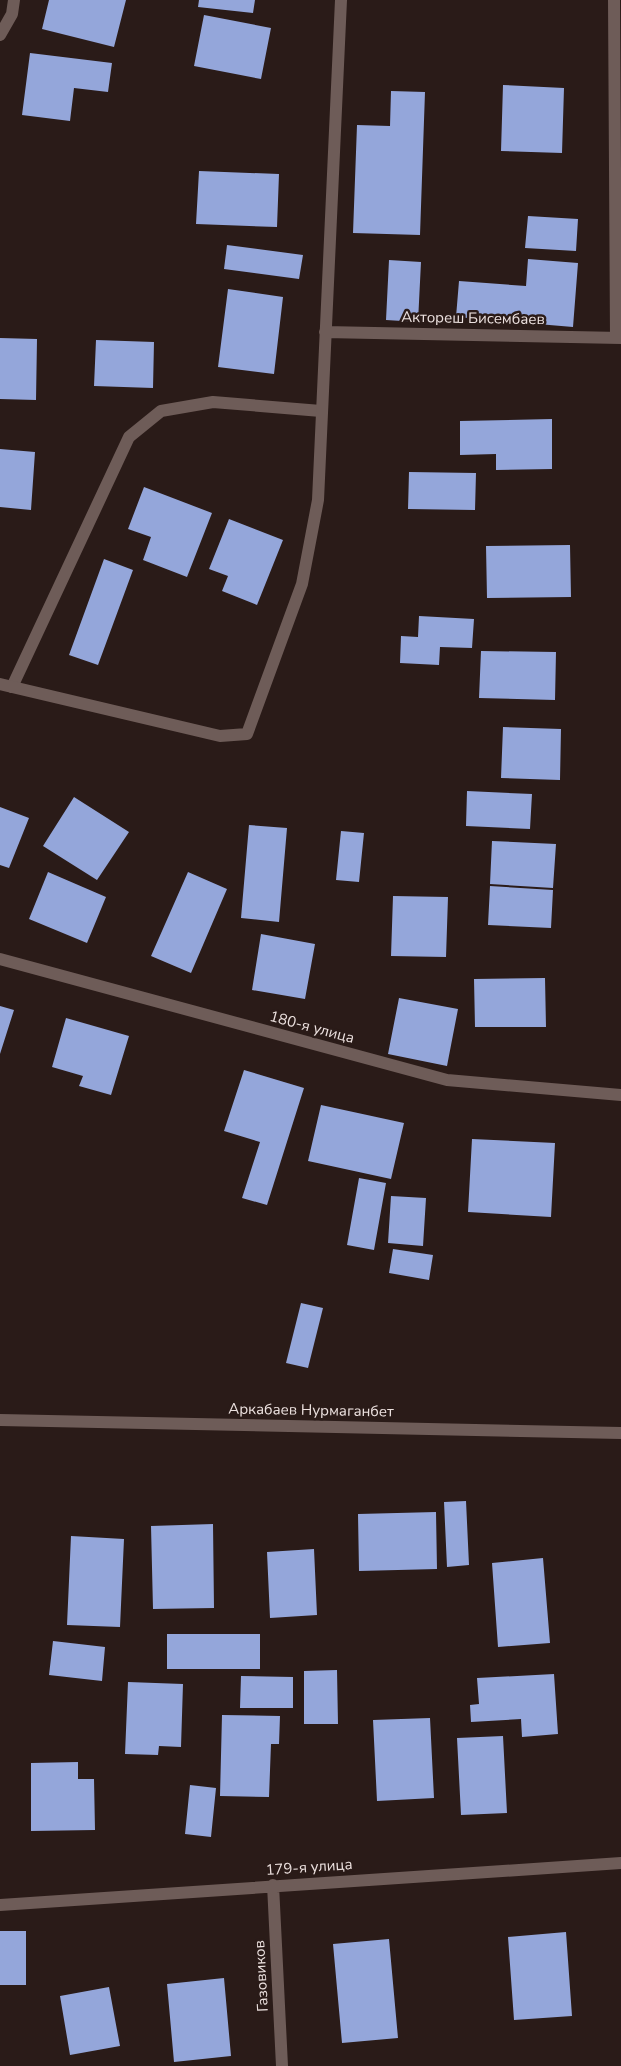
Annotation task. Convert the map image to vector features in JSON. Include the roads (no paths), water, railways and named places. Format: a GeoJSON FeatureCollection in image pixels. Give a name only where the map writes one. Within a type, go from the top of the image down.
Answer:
{"type":"FeatureCollection","features":[{"type":"Feature","properties":{"kind":"street"},"geometry":{"type":"LineString","coordinates":[[0,35],[12,14],[14,0]]}},
{"type":"Feature","properties":{"kind":"street"},"geometry":{"type":"LineString","coordinates":[[320,411],[213,402],[161,411],[128,437],[6,686],[220,736],[247,734],[302,584],[318,500],[320,411],[341,0]]}},
{"type":"Feature","properties":{"kind":"street"},"geometry":{"type":"LineString","coordinates":[[614,0],[619,338]]}},
{"type":"Feature","properties":{"kind":"street","name":"Актореш Бисембаев"},"geometry":{"type":"LineString","coordinates":[[325,332],[619,338]]}},
{"type":"Feature","properties":{"kind":"street","name":"180-я улица"},"geometry":{"type":"LineString","coordinates":[[0,959],[447,1080],[621,1095]]}},
{"type":"Feature","properties":{"kind":"street","name":"Аркабаев Нурмаганбет"},"geometry":{"type":"LineString","coordinates":[[0,1420],[621,1433]]}},
{"type":"Feature","properties":{"kind":"street","name":"179-я улица"},"geometry":{"type":"LineString","coordinates":[[0,1905],[273,1885],[621,1863]]}},
{"type":"Feature","properties":{"kind":"street","name":"Газовиков"},"geometry":{"type":"LineString","coordinates":[[273,1885],[282,2066]]}}]}
